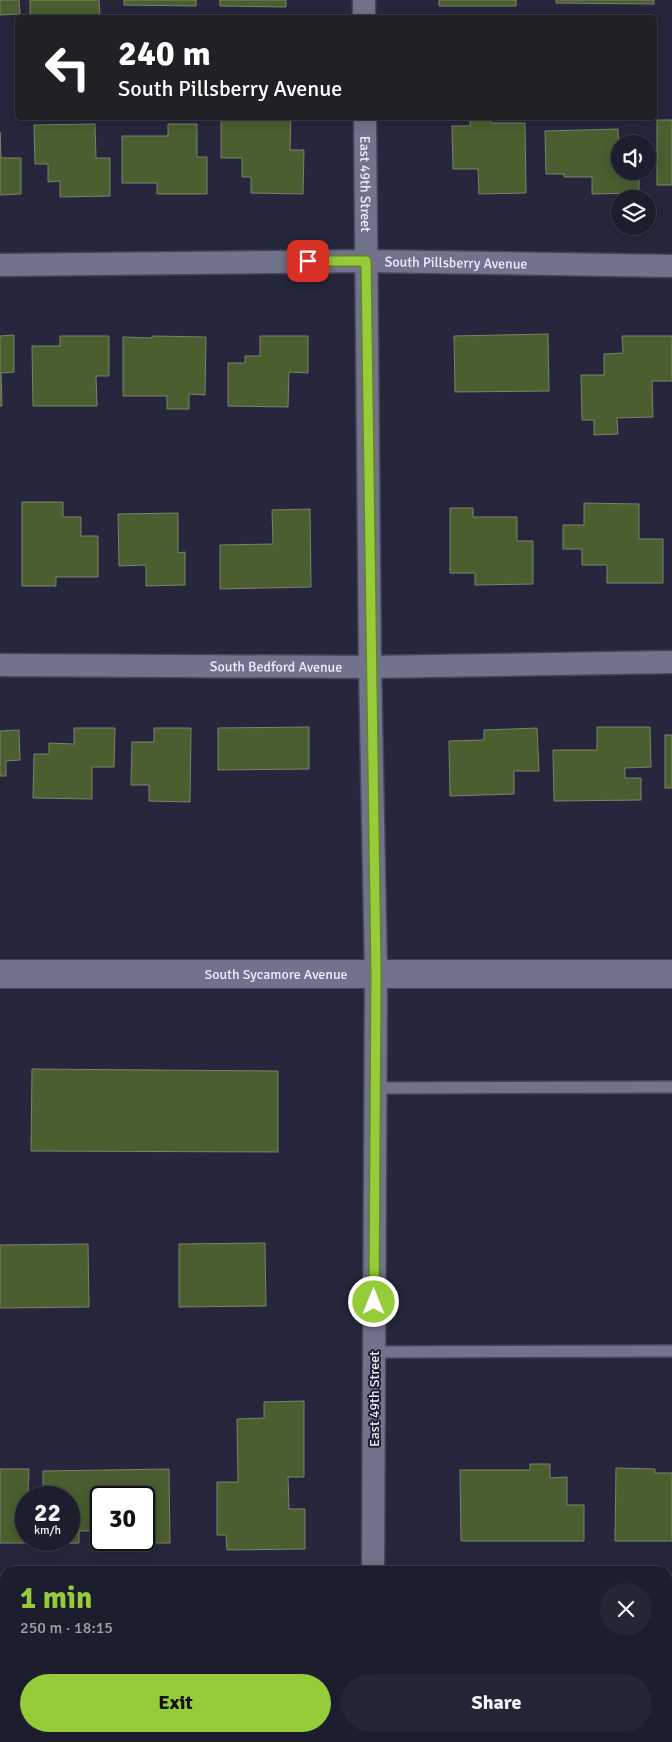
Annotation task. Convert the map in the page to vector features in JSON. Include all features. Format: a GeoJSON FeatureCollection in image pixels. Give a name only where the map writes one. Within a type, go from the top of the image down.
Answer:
{"type":"FeatureCollection","features":[{"type":"Feature","properties":{"kind":"main road","name":"South Sycamore Avenue"},"geometry":{"type":"LineString","coordinates":[[0,974],[672,974]]}},
{"type":"Feature","properties":{"kind":"street"},"geometry":{"type":"LineString","coordinates":[[364,0],[364,15]]}},
{"type":"Feature","properties":{"kind":"street","name":"East 49th Street"},"geometry":{"type":"LineString","coordinates":[[365,120],[370,667],[376,974],[373,1566]]}},
{"type":"Feature","properties":{"kind":"street","name":"South Pillsberry Avenue"},"geometry":{"type":"LineString","coordinates":[[0,265],[366,261],[672,266]]}},
{"type":"Feature","properties":{"kind":"street","name":"South Bedford Avenue"},"geometry":{"type":"LineString","coordinates":[[0,665],[370,667],[672,662]]}},
{"type":"Feature","properties":{"kind":"lane"},"geometry":{"type":"LineString","coordinates":[[375,1088],[672,1086]]}},
{"type":"Feature","properties":{"kind":"lane"},"geometry":{"type":"LineString","coordinates":[[374,1352],[672,1351]]}},
{"type":"Feature","properties":{"kind":"building"},"geometry":{"type":"Polygon","coordinates":[[[0,0],[19,0],[20,14],[0,15],[0,0]]]}},
{"type":"Feature","properties":{"kind":"building"},"geometry":{"type":"Polygon","coordinates":[[[30,0],[99,0],[100,15],[30,15],[30,0]]]}},
{"type":"Feature","properties":{"kind":"building"},"geometry":{"type":"Polygon","coordinates":[[[124,0],[196,0],[196,6],[124,5],[124,0]]]}},
{"type":"Feature","properties":{"kind":"building"},"geometry":{"type":"Polygon","coordinates":[[[220,0],[286,0],[286,7],[220,6],[220,0]]]}},
{"type":"Feature","properties":{"kind":"building"},"geometry":{"type":"Polygon","coordinates":[[[439,0],[516,0],[516,6],[439,6],[439,0]]]}},
{"type":"Feature","properties":{"kind":"building"},"geometry":{"type":"Polygon","coordinates":[[[556,0],[654,0],[654,4],[556,3],[556,0]]]}},
{"type":"Feature","properties":{"kind":"building"},"geometry":{"type":"Polygon","coordinates":[[[221,120],[291,120],[290,150],[304,150],[303,194],[251,193],[251,177],[242,177],[242,158],[221,158],[221,120]]]}},
{"type":"Feature","properties":{"kind":"building"},"geometry":{"type":"Polygon","coordinates":[[[470,120],[491,120],[491,123],[525,123],[526,193],[479,194],[478,169],[453,169],[452,126],[470,126],[470,120]]]}},
{"type":"Feature","properties":{"kind":"building"},"geometry":{"type":"Polygon","coordinates":[[[657,120],[672,120],[672,185],[657,185],[657,120]]]}},
{"type":"Feature","properties":{"kind":"building"},"geometry":{"type":"Polygon","coordinates":[[[95,124],[96,158],[110,158],[110,196],[60,197],[60,181],[48,182],[48,164],[35,164],[34,125],[95,124]]]}},
{"type":"Feature","properties":{"kind":"building"},"geometry":{"type":"Polygon","coordinates":[[[168,124],[197,124],[197,157],[207,157],[207,194],[157,194],[157,183],[122,183],[122,136],[168,136],[168,124]]]}},
{"type":"Feature","properties":{"kind":"building"},"geometry":{"type":"Polygon","coordinates":[[[618,129],[618,135],[611,135],[611,180],[639,180],[639,190],[611,190],[611,194],[592,194],[592,177],[564,177],[564,174],[546,174],[545,131],[618,129]]]}},
{"type":"Feature","properties":{"kind":"building"},"geometry":{"type":"Polygon","coordinates":[[[0,132],[1,158],[21,158],[21,194],[0,195],[0,132]]]}},
{"type":"Feature","properties":{"kind":"building"},"geometry":{"type":"Polygon","coordinates":[[[548,334],[549,391],[455,392],[454,336],[548,334]]]}},
{"type":"Feature","properties":{"kind":"building"},"geometry":{"type":"Polygon","coordinates":[[[14,335],[14,372],[1,373],[2,406],[0,406],[0,336],[14,335]]]}},
{"type":"Feature","properties":{"kind":"building"},"geometry":{"type":"Polygon","coordinates":[[[60,336],[109,336],[109,376],[96,376],[97,406],[33,406],[32,346],[60,346],[60,336]]]}},
{"type":"Feature","properties":{"kind":"building"},"geometry":{"type":"Polygon","coordinates":[[[152,336],[206,337],[205,395],[189,394],[189,409],[167,409],[167,396],[123,396],[123,337],[152,338],[152,336]]]}},
{"type":"Feature","properties":{"kind":"building"},"geometry":{"type":"Polygon","coordinates":[[[260,336],[308,336],[308,373],[289,372],[288,407],[228,406],[228,363],[245,363],[245,356],[260,356],[260,336]]]}},
{"type":"Feature","properties":{"kind":"building"},"geometry":{"type":"Polygon","coordinates":[[[622,336],[672,336],[672,381],[652,381],[653,417],[617,418],[618,434],[594,435],[594,420],[582,420],[581,375],[604,375],[604,354],[623,353],[622,336]]]}},
{"type":"Feature","properties":{"kind":"building"},"geometry":{"type":"Polygon","coordinates":[[[22,502],[63,502],[63,517],[81,517],[81,536],[98,536],[98,577],[56,577],[56,586],[22,586],[22,502]]]}},
{"type":"Feature","properties":{"kind":"building"},"geometry":{"type":"Polygon","coordinates":[[[584,503],[639,504],[639,539],[663,539],[663,583],[607,583],[607,565],[582,565],[582,549],[563,549],[563,525],[584,525],[584,503]]]}},
{"type":"Feature","properties":{"kind":"building"},"geometry":{"type":"Polygon","coordinates":[[[450,508],[473,508],[473,517],[517,517],[517,541],[533,541],[533,584],[475,585],[475,573],[450,573],[450,508]]]}},
{"type":"Feature","properties":{"kind":"building"},"geometry":{"type":"Polygon","coordinates":[[[310,509],[311,587],[220,589],[220,545],[273,544],[272,510],[310,509]]]}},
{"type":"Feature","properties":{"kind":"building"},"geometry":{"type":"Polygon","coordinates":[[[178,513],[178,553],[185,552],[185,585],[146,586],[146,565],[119,566],[118,514],[178,513]]]}},
{"type":"Feature","properties":{"kind":"building"},"geometry":{"type":"Polygon","coordinates":[[[309,727],[309,769],[218,770],[218,728],[309,727]]]}},
{"type":"Feature","properties":{"kind":"building"},"geometry":{"type":"Polygon","coordinates":[[[597,727],[650,727],[651,767],[625,768],[625,778],[641,778],[641,800],[554,801],[553,750],[597,750],[597,727]]]}},
{"type":"Feature","properties":{"kind":"building"},"geometry":{"type":"Polygon","coordinates":[[[74,728],[115,728],[114,767],[92,767],[92,799],[33,798],[34,754],[49,754],[49,743],[74,744],[74,728]]]}},
{"type":"Feature","properties":{"kind":"building"},"geometry":{"type":"Polygon","coordinates":[[[154,728],[191,728],[190,802],[149,801],[149,785],[131,785],[132,742],[154,742],[154,728]]]}},
{"type":"Feature","properties":{"kind":"building"},"geometry":{"type":"Polygon","coordinates":[[[537,728],[539,771],[514,771],[514,794],[450,796],[449,741],[484,740],[484,730],[537,728]]]}},
{"type":"Feature","properties":{"kind":"building"},"geometry":{"type":"Polygon","coordinates":[[[19,730],[20,760],[6,761],[6,776],[0,776],[0,731],[19,730]]]}},
{"type":"Feature","properties":{"kind":"building"},"geometry":{"type":"Polygon","coordinates":[[[665,735],[672,735],[672,788],[665,788],[665,735]]]}},
{"type":"Feature","properties":{"kind":"building"},"geometry":{"type":"Polygon","coordinates":[[[32,1069],[278,1071],[278,1152],[31,1151],[32,1069]]]}},
{"type":"Feature","properties":{"kind":"building"},"geometry":{"type":"Polygon","coordinates":[[[265,1243],[266,1306],[179,1307],[179,1244],[265,1243]]]}},
{"type":"Feature","properties":{"kind":"building"},"geometry":{"type":"Polygon","coordinates":[[[88,1244],[89,1307],[0,1308],[0,1245],[88,1244]]]}},
{"type":"Feature","properties":{"kind":"building"},"geometry":{"type":"Polygon","coordinates":[[[304,1401],[304,1477],[288,1477],[289,1509],[305,1509],[305,1549],[227,1550],[226,1535],[217,1535],[217,1482],[238,1482],[237,1419],[264,1418],[264,1402],[304,1401]]]}},
{"type":"Feature","properties":{"kind":"building"},"geometry":{"type":"Polygon","coordinates":[[[530,1464],[550,1464],[550,1478],[567,1477],[567,1505],[584,1505],[584,1541],[461,1541],[460,1470],[530,1470],[530,1464]]]}},
{"type":"Feature","properties":{"kind":"building"},"geometry":{"type":"Polygon","coordinates":[[[616,1468],[655,1469],[655,1473],[672,1473],[672,1541],[615,1541],[616,1468]]]}},
{"type":"Feature","properties":{"kind":"building"},"geometry":{"type":"Polygon","coordinates":[[[0,1469],[29,1469],[28,1486],[15,1486],[15,1543],[0,1543],[0,1469]]]}},
{"type":"Feature","properties":{"kind":"building"},"geometry":{"type":"Polygon","coordinates":[[[169,1469],[170,1543],[155,1543],[155,1486],[90,1486],[90,1531],[80,1531],[80,1486],[43,1486],[43,1471],[169,1469]]]}},
{"type":"Feature","properties":{"kind":"route"},"geometry":{"type":"LineString","coordinates":[[308,261],[366,261],[370,667],[376,974],[374,1302]]}}]}
